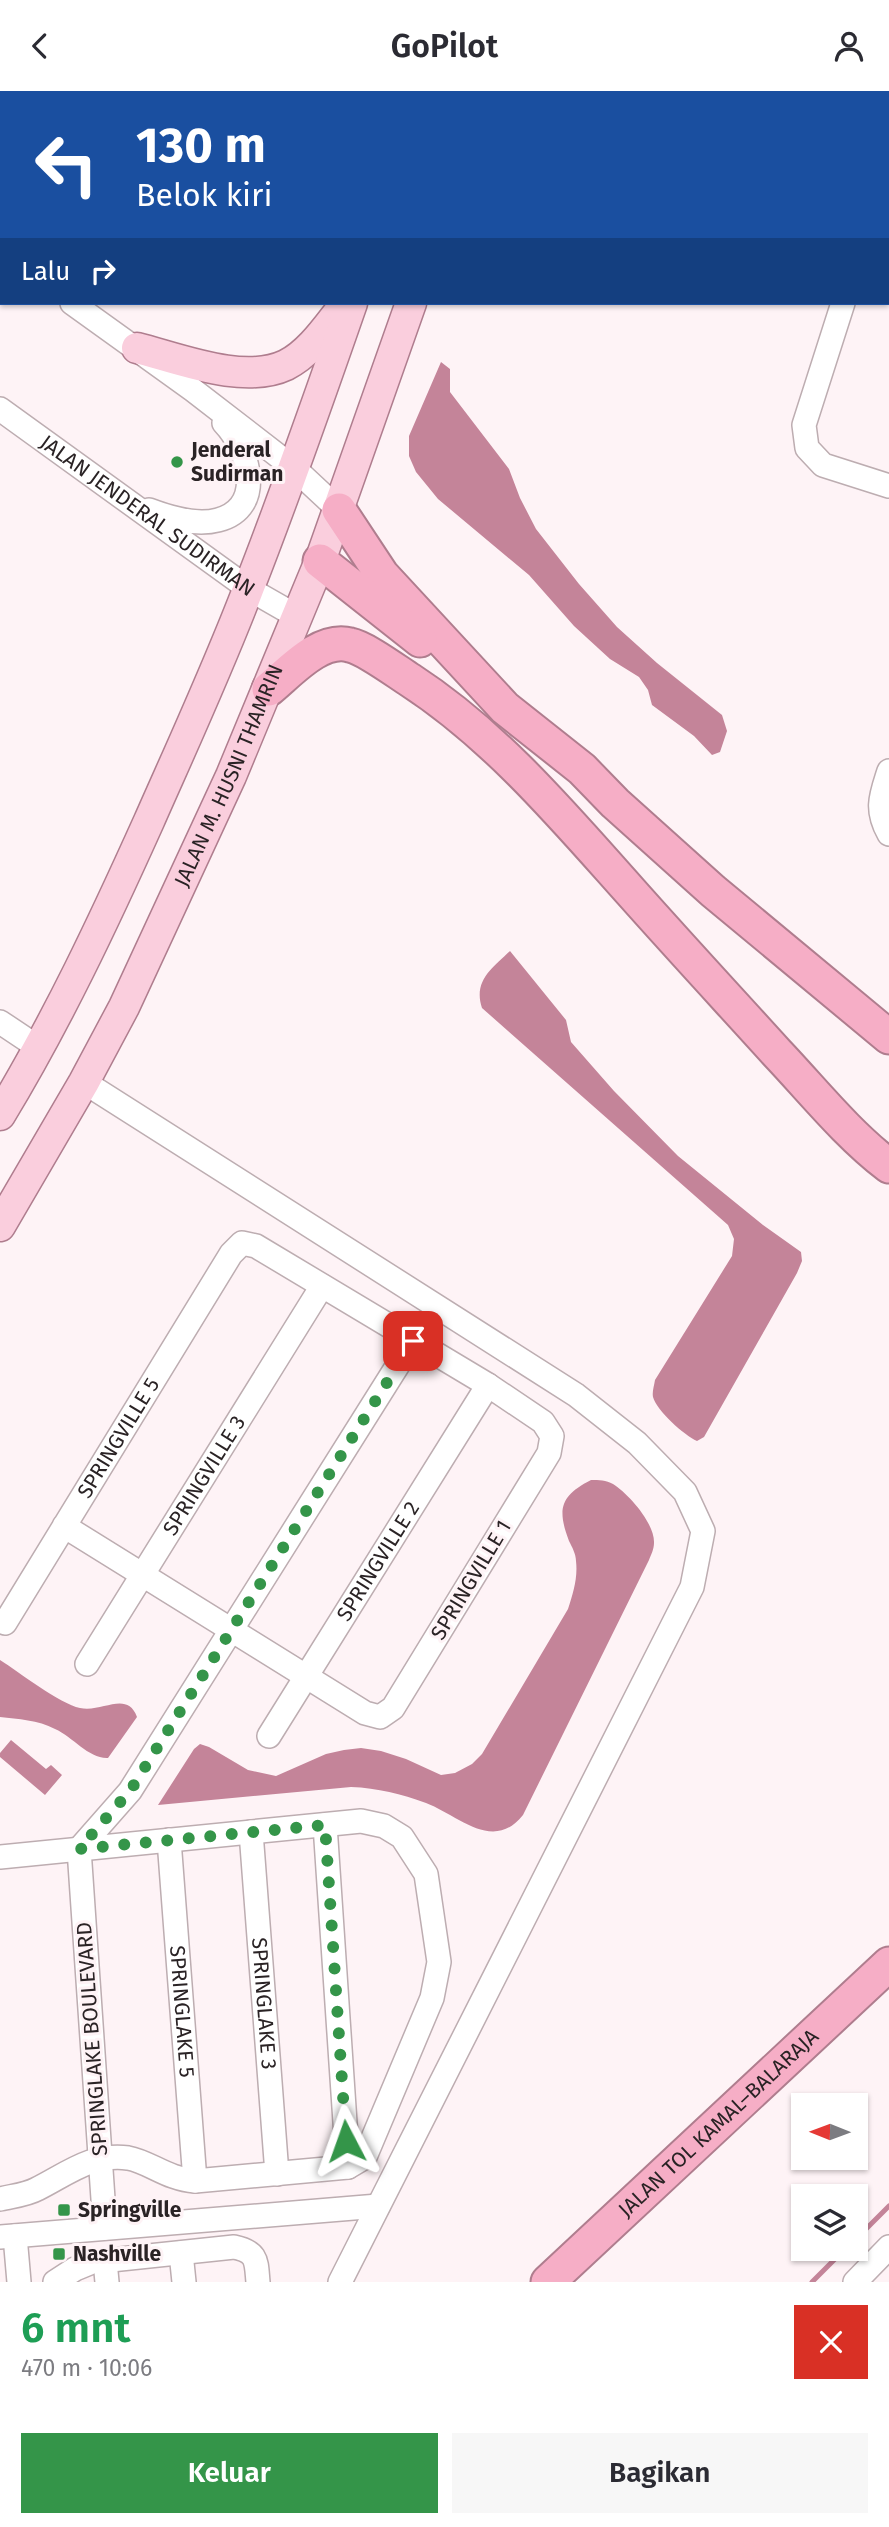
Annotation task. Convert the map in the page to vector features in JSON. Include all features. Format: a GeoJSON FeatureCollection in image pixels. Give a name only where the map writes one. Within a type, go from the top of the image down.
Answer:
{"type":"FeatureCollection","features":[{"type":"Feature","properties":{"kind":"highway"},"geometry":{"type":"LineString","coordinates":[[339,510],[382,575],[505,708]]}},
{"type":"Feature","properties":{"kind":"highway"},"geometry":{"type":"LineString","coordinates":[[320,561],[582,769],[615,803],[712,891],[889,1037]]}},
{"type":"Feature","properties":{"kind":"highway"},"geometry":{"type":"LineString","coordinates":[[269,688],[320,649],[331,645],[350,645],[375,658],[442,703],[522,773],[551,803],[835,1115],[889,1166]]}},
{"type":"Feature","properties":{"kind":"highway"},"geometry":{"type":"LineString","coordinates":[[712,891],[889,1016]]}},
{"type":"Feature","properties":{"kind":"highway","name":"JALAN TOL KAMAL–BALARAJA"},"geometry":{"type":"LineString","coordinates":[[548,2282],[889,1964]]}},
{"type":"Feature","properties":{"kind":"main road"},"geometry":{"type":"LineString","coordinates":[[137,348],[234,371],[274,369],[299,356],[344,305]]}},
{"type":"Feature","properties":{"kind":"main road"},"geometry":{"type":"LineString","coordinates":[[0,1115],[39,1048],[126,872],[249,589],[351,305]]}},
{"type":"Feature","properties":{"kind":"main road","name":"JALAN M. HUSNI THAMRIN"},"geometry":{"type":"LineString","coordinates":[[0,1226],[84,1082],[161,930],[269,688],[339,510],[410,305]]}},
{"type":"Feature","properties":{"kind":"street"},"geometry":{"type":"LineString","coordinates":[[75,305],[137,348],[294,468],[339,510]]}},
{"type":"Feature","properties":{"kind":"street"},"geometry":{"type":"LineString","coordinates":[[842,305],[804,425],[807,448],[823,465],[889,486]]}},
{"type":"Feature","properties":{"kind":"street"},"geometry":{"type":"LineString","coordinates":[[128,503],[169,516],[202,522],[227,517],[244,502],[248,472],[242,447],[236,435],[193,390]]}},
{"type":"Feature","properties":{"kind":"street","name":"JALAN JENDERAL SUDIRMAN"},"geometry":{"type":"LineString","coordinates":[[0,409],[249,589],[298,617]]}},
{"type":"Feature","properties":{"kind":"street"},"geometry":{"type":"LineString","coordinates":[[889,771],[880,800],[882,822],[889,834]]}},
{"type":"Feature","properties":{"kind":"street"},"geometry":{"type":"LineString","coordinates":[[0,1022],[39,1048]]}},
{"type":"Feature","properties":{"kind":"street"},"geometry":{"type":"LineString","coordinates":[[84,1082],[576,1395],[637,1443],[685,1492],[703,1531],[692,1587],[340,2282]]}},
{"type":"Feature","properties":{"kind":"street","name":"SPRINGVILLE 5"},"geometry":{"type":"LineString","coordinates":[[5,1623],[231,1254],[242,1244],[256,1246],[322,1286]]}},
{"type":"Feature","properties":{"kind":"street"},"geometry":{"type":"LineString","coordinates":[[322,1286],[488,1385]]}},
{"type":"Feature","properties":{"kind":"street","name":"SPRINGVILLE 3"},"geometry":{"type":"LineString","coordinates":[[87,1664],[322,1286]]}},
{"type":"Feature","properties":{"kind":"street"},"geometry":{"type":"LineString","coordinates":[[79,1849],[130,1791],[413,1341]]}},
{"type":"Feature","properties":{"kind":"street","name":"SPRINGVILLE 1"},"geometry":{"type":"LineString","coordinates":[[306,1677],[365,1713],[380,1717],[393,1708],[549,1453],[552,1436],[543,1422],[488,1385]]}},
{"type":"Feature","properties":{"kind":"street","name":"SPRINGVILLE 2"},"geometry":{"type":"LineString","coordinates":[[270,1736],[488,1385]]}},
{"type":"Feature","properties":{"kind":"street"},"geometry":{"type":"LineString","coordinates":[[64,1526],[306,1677]]}},
{"type":"Feature","properties":{"kind":"street"},"geometry":{"type":"LineString","coordinates":[[0,1857],[361,1821],[384,1826],[402,1837],[426,1874],[439,1962],[432,1998],[365,2157],[348,2167],[195,2181],[180,2180],[130,2158],[100,2159],[78,2166],[34,2191],[0,2199]]}},
{"type":"Feature","properties":{"kind":"street"},"geometry":{"type":"LineString","coordinates":[[325,1825],[348,2167]]}},
{"type":"Feature","properties":{"kind":"street","name":"SPRINGLAKE 3"},"geometry":{"type":"LineString","coordinates":[[251,1832],[276,2174]]}},
{"type":"Feature","properties":{"kind":"street","name":"SPRINGLAKE 5"},"geometry":{"type":"LineString","coordinates":[[169,1840],[195,2181]]}},
{"type":"Feature","properties":{"kind":"street","name":"SPRINGLAKE BOULEVARD"},"geometry":{"type":"LineString","coordinates":[[79,1849],[105,2228]]}},
{"type":"Feature","properties":{"kind":"street"},"geometry":{"type":"LineString","coordinates":[[19,2282],[8,2237],[378,2206]]}},
{"type":"Feature","properties":{"kind":"street"},"geometry":{"type":"LineString","coordinates":[[55,2282],[92,2262],[106,2271],[181,2253],[234,2247],[246,2249],[255,2258],[258,2282]]}},
{"type":"Feature","properties":{"kind":"street"},"geometry":{"type":"LineString","coordinates":[[855,2282],[889,2248]]}},
{"type":"Feature","properties":{"kind":"street"},"geometry":{"type":"LineString","coordinates":[[181,2253],[184,2282]]}},
{"type":"Feature","properties":{"kind":"shaded area"},"geometry":{"type":"Polygon","coordinates":[[[441,362],[450,369],[450,392],[509,469],[536,529],[579,584],[617,627],[722,715],[727,731],[720,752],[712,755],[694,736],[652,705],[648,690],[639,677],[610,659],[574,626],[529,575],[438,499],[416,472],[409,456],[409,436],[441,362]]]}},
{"type":"Feature","properties":{"kind":"shaded area"},"geometry":{"type":"Polygon","coordinates":[[[510,951],[566,1020],[571,1042],[614,1091],[678,1156],[801,1252],[802,1261],[797,1273],[704,1437],[697,1441],[665,1415],[653,1397],[653,1389],[655,1380],[732,1256],[734,1239],[728,1225],[482,1008],[482,983],[491,969],[510,951]]]}},
{"type":"Feature","properties":{"kind":"shaded area"},"geometry":{"type":"Polygon","coordinates":[[[591,1480],[613,1484],[633,1502],[646,1519],[654,1543],[649,1560],[523,1815],[512,1826],[500,1831],[475,1828],[417,1800],[380,1790],[351,1787],[158,1805],[194,1749],[200,1744],[248,1770],[276,1776],[326,1754],[361,1748],[406,1759],[441,1775],[455,1773],[472,1764],[482,1754],[568,1609],[575,1586],[576,1558],[565,1530],[564,1505],[573,1492],[591,1480]]]}},
{"type":"Feature","properties":{"kind":"shaded area"},"geometry":{"type":"Polygon","coordinates":[[[0,1660],[72,1705],[88,1709],[113,1704],[127,1705],[137,1717],[108,1758],[94,1755],[48,1726],[28,1720],[0,1717],[0,1660]]]}},
{"type":"Feature","properties":{"kind":"shaded area"},"geometry":{"type":"Polygon","coordinates":[[[11,1740],[46,1769],[51,1765],[62,1775],[45,1795],[0,1757],[0,1753],[11,1740]]]}},
{"type":"Feature","properties":{"kind":"waterway"},"geometry":{"type":"LineString","coordinates":[[868,2227],[889,2206]]}},
{"type":"Feature","properties":{"kind":"waterway"},"geometry":{"type":"LineString","coordinates":[[812,2282],[833,2261]]}},
{"type":"Feature","properties":{"kind":"place","name":"Jenderal Sudirman"},"geometry":{"type":"Point","coordinates":[177,462]}},
{"type":"Feature","properties":{"kind":"place","name":"Springville"},"geometry":{"type":"Point","coordinates":[64,2210]}},
{"type":"Feature","properties":{"kind":"place","name":"Nashville"},"geometry":{"type":"Point","coordinates":[59,2254]}},
{"type":"Feature","properties":{"kind":"route"},"geometry":{"type":"LineString","coordinates":[[346,2141],[325,1825],[79,1849],[130,1791],[413,1341]]}}]}
